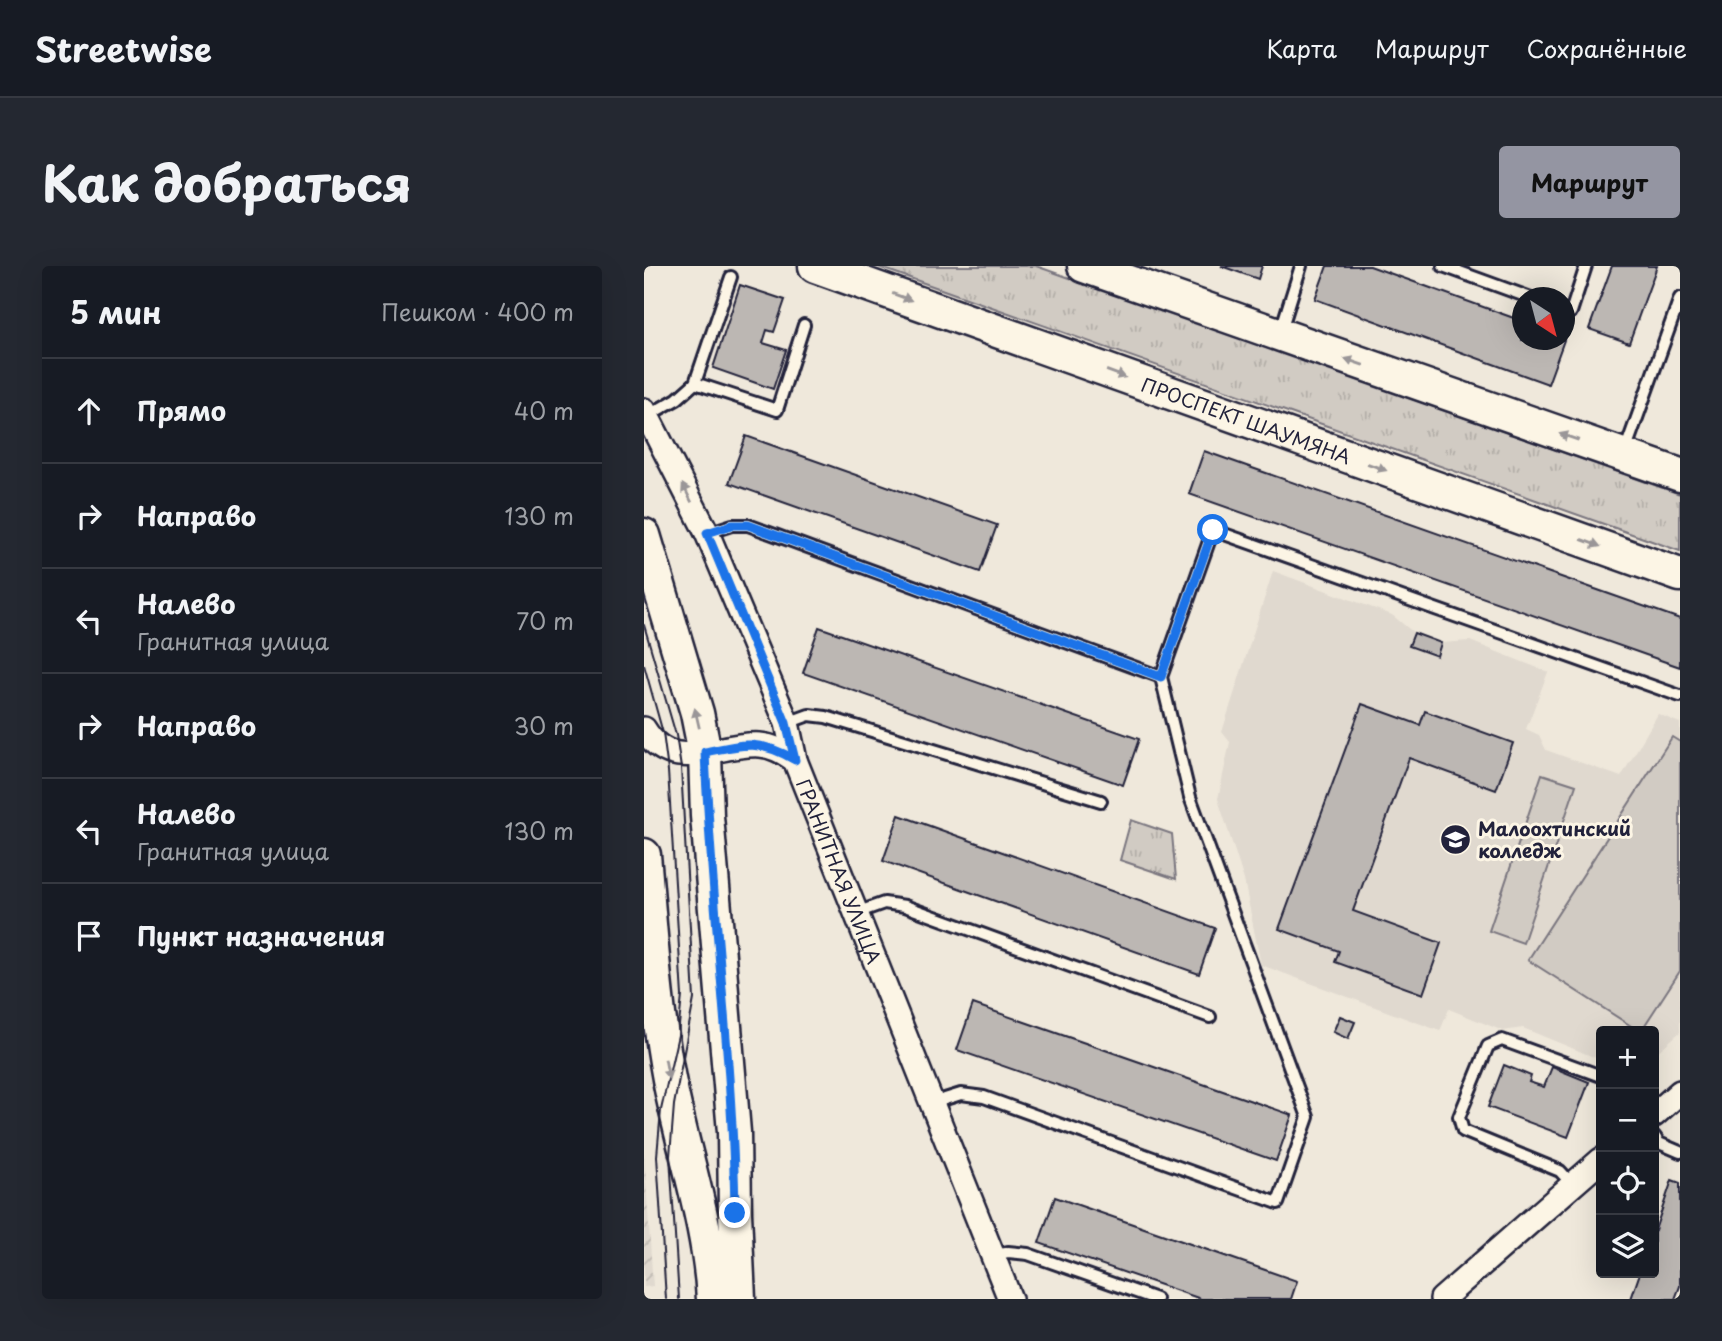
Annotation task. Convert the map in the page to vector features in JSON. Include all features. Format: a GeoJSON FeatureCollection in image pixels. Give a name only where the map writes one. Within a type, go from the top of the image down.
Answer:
{"type":"FeatureCollection","features":[{"type":"Feature","properties":{"kind":"street","name":"ПРОСПЕКТ ШАУМЯНА"},"geometry":{"type":"LineString","coordinates":[[815,266],[1680,575]]}},
{"type":"Feature","properties":{"kind":"street"},"geometry":{"type":"LineString","coordinates":[[1084,266],[1680,475]]}},
{"type":"Feature","properties":{"kind":"street","name":"ГРАНИТНАЯ УЛИЦА"},"geometry":{"type":"LineString","coordinates":[[646,413],[707,533],[786,723],[795,760],[1010,1299]]}},
{"type":"Feature","properties":{"kind":"street"},"geometry":{"type":"LineString","coordinates":[[644,535],[697,713],[705,752],[707,816],[734,1132],[739,1299]]}},
{"type":"Feature","properties":{"kind":"street"},"geometry":{"type":"LineString","coordinates":[[644,729],[651,740],[665,752],[679,756],[733,746],[761,745],[776,749],[795,760]]}},
{"type":"Feature","properties":{"kind":"street"},"geometry":{"type":"LineString","coordinates":[[644,855],[660,1029],[674,1105],[701,1216],[713,1299]]}},
{"type":"Feature","properties":{"kind":"street"},"geometry":{"type":"LineString","coordinates":[[1442,1299],[1596,1164]]}},
{"type":"Feature","properties":{"kind":"lane"},"geometry":{"type":"LineString","coordinates":[[1279,336],[1301,266]]}},
{"type":"Feature","properties":{"kind":"lane"},"geometry":{"type":"LineString","coordinates":[[1443,266],[1512,291]]}},
{"type":"Feature","properties":{"kind":"lane"},"geometry":{"type":"LineString","coordinates":[[1575,300],[1586,266]]}},
{"type":"Feature","properties":{"kind":"lane"},"geometry":{"type":"LineString","coordinates":[[646,413],[677,399],[695,383],[731,277]]}},
{"type":"Feature","properties":{"kind":"lane"},"geometry":{"type":"LineString","coordinates":[[1623,456],[1680,298]]}},
{"type":"Feature","properties":{"kind":"lane"},"geometry":{"type":"LineString","coordinates":[[695,383],[777,410],[804,324]]}},
{"type":"Feature","properties":{"kind":"lane"},"geometry":{"type":"LineString","coordinates":[[707,533],[732,525],[748,525],[1161,677]]}},
{"type":"Feature","properties":{"kind":"lane"},"geometry":{"type":"LineString","coordinates":[[932,1103],[961,1094],[984,1097],[1278,1203],[1308,1117],[1190,797],[1161,677],[1213,530],[1680,696]]}},
{"type":"Feature","properties":{"kind":"lane"},"geometry":{"type":"LineString","coordinates":[[786,723],[809,715],[826,717],[1101,802]]}},
{"type":"Feature","properties":{"kind":"lane"},"geometry":{"type":"LineString","coordinates":[[856,913],[884,903],[905,906],[1210,1017]]}},
{"type":"Feature","properties":{"kind":"lane"},"geometry":{"type":"LineString","coordinates":[[1573,1185],[1560,1171],[1463,1131],[1459,1117],[1488,1046],[1502,1041],[1596,1074]]}},
{"type":"Feature","properties":{"kind":"lane"},"geometry":{"type":"LineString","coordinates":[[1659,1142],[1680,1152]]}},
{"type":"Feature","properties":{"kind":"lane"},"geometry":{"type":"LineString","coordinates":[[993,1256],[1008,1252],[1028,1254],[1156,1299]]}},
{"type":"Feature","properties":{"kind":"shaded area","name":"Малоохтинский колледж"},"geometry":{"type":"Polygon","coordinates":[[[1273,571],[1392,615],[1414,633],[1441,643],[1470,641],[1548,672],[1526,729],[1539,735],[1546,750],[1621,777],[1658,714],[1680,723],[1680,1032],[1659,1051],[1659,1026],[1596,1026],[1596,1058],[1523,1028],[1503,1031],[1449,1009],[1440,1031],[1261,965],[1244,880],[1218,799],[1230,742],[1222,732],[1273,571]]]}},
{"type":"Feature","properties":{"kind":"shaded area"},"geometry":{"type":"Polygon","coordinates":[[[644,1153],[653,1286],[644,1287],[644,1153]]]}},
{"type":"Feature","properties":{"kind":"green space"},"geometry":{"type":"Polygon","coordinates":[[[876,266],[1036,266],[1680,494],[1680,551],[876,266]]]}},
{"type":"Feature","properties":{"kind":"green space"},"geometry":{"type":"Polygon","coordinates":[[[1672,737],[1680,742],[1680,971],[1644,1026],[1631,1026],[1528,960],[1672,737]]]}},
{"type":"Feature","properties":{"kind":"green space"},"geometry":{"type":"Polygon","coordinates":[[[1542,774],[1576,785],[1523,943],[1489,931],[1542,774]]]}},
{"type":"Feature","properties":{"kind":"green space"},"geometry":{"type":"Polygon","coordinates":[[[1131,820],[1172,834],[1176,879],[1120,860],[1131,820]]]}},
{"type":"Feature","properties":{"kind":"building"},"geometry":{"type":"Polygon","coordinates":[[[1221,266],[1262,266],[1258,279],[1221,266]]]}},
{"type":"Feature","properties":{"kind":"building"},"geometry":{"type":"Polygon","coordinates":[[[1327,266],[1370,266],[1512,317],[1512,350],[1560,350],[1548,384],[1315,299],[1327,266]]]}},
{"type":"Feature","properties":{"kind":"building"},"geometry":{"type":"Polygon","coordinates":[[[1612,266],[1657,266],[1629,343],[1589,329],[1612,266]]]}},
{"type":"Feature","properties":{"kind":"building"},"geometry":{"type":"Polygon","coordinates":[[[740,285],[785,300],[774,332],[767,330],[763,343],[786,350],[773,389],[713,368],[740,285]]]}},
{"type":"Feature","properties":{"kind":"building"},"geometry":{"type":"Polygon","coordinates":[[[746,436],[997,525],[980,572],[729,483],[746,436]]]}},
{"type":"Feature","properties":{"kind":"building"},"geometry":{"type":"Polygon","coordinates":[[[1204,451],[1680,619],[1680,667],[1189,494],[1204,451]]]}},
{"type":"Feature","properties":{"kind":"building"},"geometry":{"type":"Polygon","coordinates":[[[819,627],[1139,739],[1123,785],[803,673],[819,627]]]}},
{"type":"Feature","properties":{"kind":"building"},"geometry":{"type":"Polygon","coordinates":[[[1414,633],[1441,643],[1437,656],[1409,646],[1414,633]]]}},
{"type":"Feature","properties":{"kind":"building"},"geometry":{"type":"Polygon","coordinates":[[[1362,704],[1420,725],[1425,711],[1513,743],[1496,790],[1409,758],[1353,911],[1441,943],[1423,994],[1335,962],[1339,951],[1279,929],[1362,704]]]}},
{"type":"Feature","properties":{"kind":"building"},"geometry":{"type":"Polygon","coordinates":[[[899,815],[1215,928],[1199,974],[883,861],[899,815]]]}},
{"type":"Feature","properties":{"kind":"building"},"geometry":{"type":"Polygon","coordinates":[[[973,1004],[1292,1115],[1276,1161],[957,1050],[973,1004]]]}},
{"type":"Feature","properties":{"kind":"building"},"geometry":{"type":"Polygon","coordinates":[[[1340,1016],[1355,1022],[1348,1039],[1333,1032],[1340,1016]]]}},
{"type":"Feature","properties":{"kind":"building"},"geometry":{"type":"Polygon","coordinates":[[[1504,1065],[1531,1076],[1529,1082],[1544,1087],[1552,1067],[1589,1082],[1568,1137],[1488,1107],[1504,1065]]]}},
{"type":"Feature","properties":{"kind":"building"},"geometry":{"type":"Polygon","coordinates":[[[1672,1180],[1680,1183],[1680,1286],[1675,1299],[1631,1299],[1638,1278],[1659,1278],[1659,1218],[1672,1180]]]}},
{"type":"Feature","properties":{"kind":"building"},"geometry":{"type":"Polygon","coordinates":[[[1055,1197],[1297,1281],[1291,1299],[1201,1299],[1039,1243],[1055,1197]]]}},
{"type":"Feature","properties":{"kind":"tram line"},"geometry":{"type":"LineString","coordinates":[[644,625],[676,735],[681,768],[694,999],[674,1105],[670,1156],[679,1299]]}},
{"type":"Feature","properties":{"kind":"tram line"},"geometry":{"type":"LineString","coordinates":[[644,665],[663,733],[668,771],[682,996],[678,1035],[661,1110],[657,1156],[666,1299]]}},
{"type":"Feature","properties":{"kind":"place","name":"Малоохтинский колледж"},"geometry":{"type":"Point","coordinates":[1455,839]}},
{"type":"Feature","properties":{"kind":"route"},"geometry":{"type":"LineString","coordinates":[[735,1213],[734,1132],[707,816],[705,752],[733,746],[761,745],[776,749],[795,760],[786,723],[707,533],[732,525],[748,525],[1161,677],[1213,530]]}}]}
